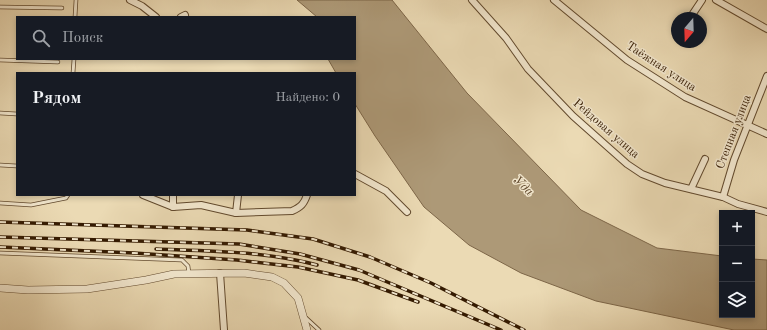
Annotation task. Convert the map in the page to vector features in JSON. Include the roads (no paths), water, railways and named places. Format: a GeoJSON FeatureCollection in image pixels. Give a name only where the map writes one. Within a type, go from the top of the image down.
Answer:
{"type":"FeatureCollection","features":[{"type":"Feature","properties":{"kind":"street"},"geometry":{"type":"LineString","coordinates":[[130,0],[142,6],[155,16]]}},
{"type":"Feature","properties":{"kind":"street","name":"Рейдовая улица"},"geometry":{"type":"LineString","coordinates":[[472,0],[506,38],[528,69],[553,96],[627,164],[642,174],[657,180],[723,197],[738,204],[767,212]]}},
{"type":"Feature","properties":{"kind":"street","name":"Таёжная улица"},"geometry":{"type":"LineString","coordinates":[[554,0],[627,60],[685,97],[767,134]]}},
{"type":"Feature","properties":{"kind":"street"},"geometry":{"type":"LineString","coordinates":[[694,12],[702,0]]}},
{"type":"Feature","properties":{"kind":"street"},"geometry":{"type":"LineString","coordinates":[[716,0],[767,29]]}},
{"type":"Feature","properties":{"kind":"street","name":"Степная улица"},"geometry":{"type":"LineString","coordinates":[[723,197],[734,160],[767,76]]}},
{"type":"Feature","properties":{"kind":"street"},"geometry":{"type":"LineString","coordinates":[[692,190],[705,160]]}},
{"type":"Feature","properties":{"kind":"street"},"geometry":{"type":"LineString","coordinates":[[356,175],[386,191],[407,212]]}},
{"type":"Feature","properties":{"kind":"street"},"geometry":{"type":"LineString","coordinates":[[145,196],[173,208],[201,204],[236,213],[292,211],[299,208],[304,203],[307,196]]}},
{"type":"Feature","properties":{"kind":"street"},"geometry":{"type":"LineString","coordinates":[[173,196],[173,208]]}},
{"type":"Feature","properties":{"kind":"street"},"geometry":{"type":"LineString","coordinates":[[236,213],[238,196]]}},
{"type":"Feature","properties":{"kind":"street"},"geometry":{"type":"LineString","coordinates":[[220,273],[224,330]]}},
{"type":"Feature","properties":{"kind":"street"},"geometry":{"type":"LineString","coordinates":[[0,288],[28,290],[87,289],[174,274],[244,273],[272,277],[284,284],[298,298],[307,330]]}},
{"type":"Feature","properties":{"kind":"lane"},"geometry":{"type":"LineString","coordinates":[[75,16],[76,0]]}},
{"type":"Feature","properties":{"kind":"lane"},"geometry":{"type":"LineString","coordinates":[[0,7],[62,8]]}},
{"type":"Feature","properties":{"kind":"lane"},"geometry":{"type":"LineString","coordinates":[[0,60],[58,62]]}},
{"type":"Feature","properties":{"kind":"lane"},"geometry":{"type":"LineString","coordinates":[[74,60],[74,72]]}},
{"type":"Feature","properties":{"kind":"lane"},"geometry":{"type":"LineString","coordinates":[[0,113],[16,114]]}},
{"type":"Feature","properties":{"kind":"lane"},"geometry":{"type":"LineString","coordinates":[[0,165],[16,166]]}},
{"type":"Feature","properties":{"kind":"lane"},"geometry":{"type":"LineString","coordinates":[[0,204],[31,205],[66,198],[67,196]]}},
{"type":"Feature","properties":{"kind":"lane"},"geometry":{"type":"LineString","coordinates":[[0,253],[182,260],[188,266],[189,274]]}},
{"type":"Feature","properties":{"kind":"lane"},"geometry":{"type":"LineString","coordinates":[[304,317],[319,330]]}},
{"type":"Feature","properties":{"kind":"water","name":"Уда"},"geometry":{"type":"Polygon","coordinates":[[[297,0],[392,0],[467,93],[581,210],[657,248],[719,256],[719,318],[755,318],[755,259],[767,260],[767,330],[734,330],[596,301],[521,273],[469,245],[424,207],[375,136],[356,106],[356,72],[335,72],[329,60],[356,60],[356,16],[316,16],[297,0]]]}},
{"type":"Feature","properties":{"kind":"railway"},"geometry":{"type":"LineString","coordinates":[[0,222],[247,230],[313,239],[370,257],[431,283],[524,330]]}},
{"type":"Feature","properties":{"kind":"railway"},"geometry":{"type":"LineString","coordinates":[[0,237],[239,244],[300,254],[359,270],[501,330]]}},
{"type":"Feature","properties":{"kind":"railway"},"geometry":{"type":"LineString","coordinates":[[0,247],[134,253],[237,260],[298,267],[358,280],[418,302]]}},
{"type":"Feature","properties":{"kind":"railway"},"geometry":{"type":"LineString","coordinates":[[156,249],[257,254],[297,260],[317,265]]}}]}
